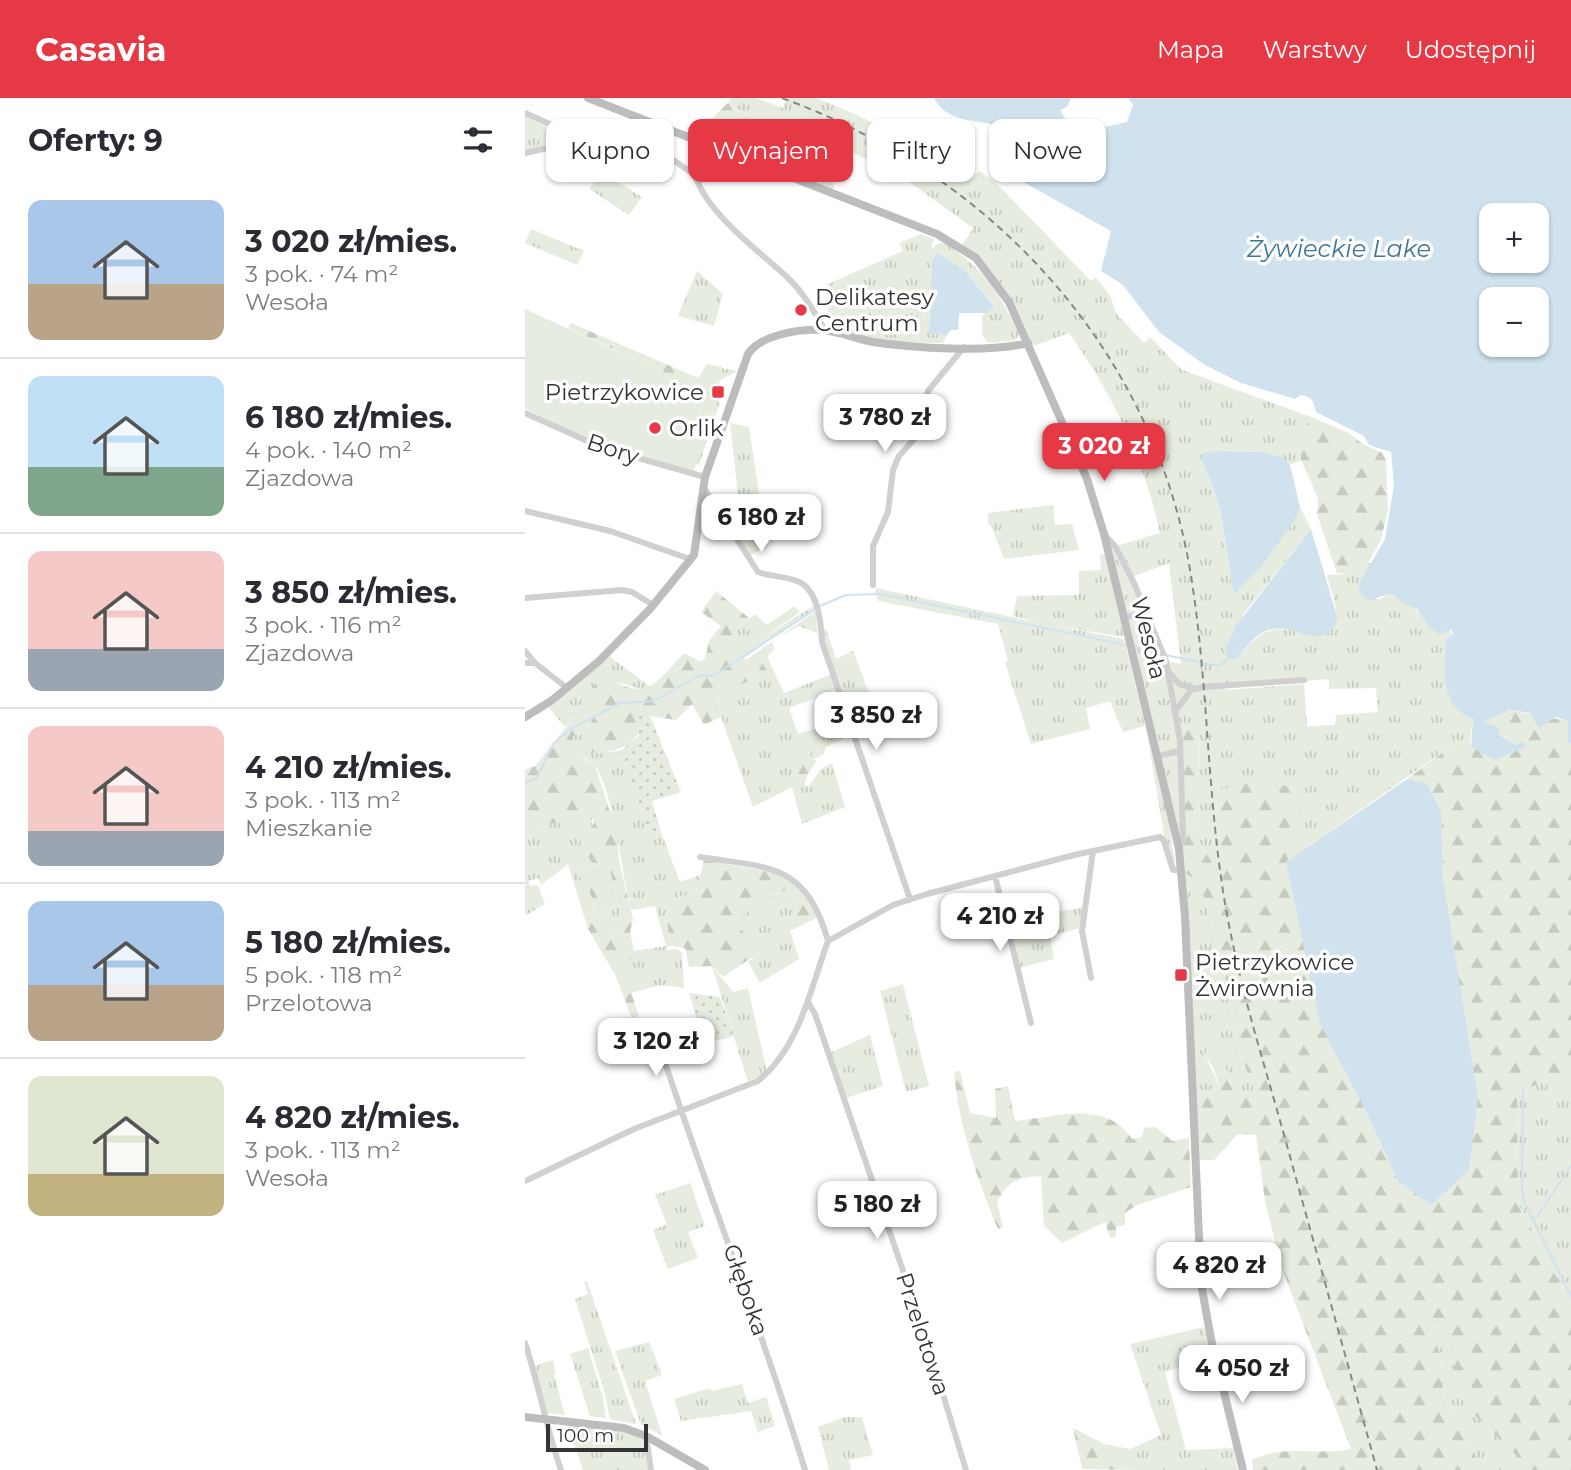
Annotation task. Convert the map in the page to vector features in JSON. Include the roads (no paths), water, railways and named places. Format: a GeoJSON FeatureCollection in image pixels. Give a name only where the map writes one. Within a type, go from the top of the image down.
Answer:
{"type":"FeatureCollection","features":[{"type":"Feature","properties":{"kind":"main road","name":"Wesoła"},"geometry":{"type":"LineString","coordinates":[[588,98],[688,136]]}},
{"type":"Feature","properties":{"kind":"main road","name":"Wesoła"},"geometry":{"type":"LineString","coordinates":[[807,182],[911,222],[953,242],[990,273],[1009,302],[1087,479],[1104,534],[1179,849],[1202,1283],[1211,1339],[1243,1470]]}},
{"type":"Feature","properties":{"kind":"main road"},"geometry":{"type":"LineString","coordinates":[[525,717],[567,688],[599,661],[653,605],[694,555],[705,477],[752,348],[771,338],[825,330],[871,341],[964,347],[1028,343]]}},
{"type":"Feature","properties":{"kind":"main road"},"geometry":{"type":"LineString","coordinates":[[525,1417],[598,1423],[646,1436],[701,1469]]}},
{"type":"Feature","properties":{"kind":"street"},"geometry":{"type":"LineString","coordinates":[[525,113],[546,122]]}},
{"type":"Feature","properties":{"kind":"street"},"geometry":{"type":"LineString","coordinates":[[525,153],[546,148]]}},
{"type":"Feature","properties":{"kind":"street"},"geometry":{"type":"LineString","coordinates":[[698,182],[707,200],[741,237],[795,285],[825,330]]}},
{"type":"Feature","properties":{"kind":"street"},"geometry":{"type":"LineString","coordinates":[[873,585],[873,546],[888,512],[893,470],[899,456],[915,437],[929,391],[964,347]]}},
{"type":"Feature","properties":{"kind":"street","name":"Bory"},"geometry":{"type":"LineString","coordinates":[[525,413],[603,448],[705,477]]}},
{"type":"Feature","properties":{"kind":"street"},"geometry":{"type":"LineString","coordinates":[[704,488],[758,572],[802,583],[817,607],[823,642],[909,900]]}},
{"type":"Feature","properties":{"kind":"street"},"geometry":{"type":"LineString","coordinates":[[525,511],[610,531],[690,559]]}},
{"type":"Feature","properties":{"kind":"street"},"geometry":{"type":"LineString","coordinates":[[1104,534],[1115,546],[1147,611],[1167,665],[1180,751],[1183,835],[1179,849]]}},
{"type":"Feature","properties":{"kind":"street"},"geometry":{"type":"LineString","coordinates":[[525,598],[622,590],[632,592],[653,605]]}},
{"type":"Feature","properties":{"kind":"street"},"geometry":{"type":"LineString","coordinates":[[1124,618],[1147,611]]}},
{"type":"Feature","properties":{"kind":"street"},"geometry":{"type":"LineString","coordinates":[[525,652],[567,688]]}},
{"type":"Feature","properties":{"kind":"street"},"geometry":{"type":"LineString","coordinates":[[525,663],[535,663]]}},
{"type":"Feature","properties":{"kind":"street"},"geometry":{"type":"LineString","coordinates":[[1167,665],[1179,684],[1199,688],[1304,680]]}},
{"type":"Feature","properties":{"kind":"street"},"geometry":{"type":"LineString","coordinates":[[1176,713],[1184,696],[1199,688]]}},
{"type":"Feature","properties":{"kind":"street"},"geometry":{"type":"LineString","coordinates":[[1158,756],[1180,751]]}},
{"type":"Feature","properties":{"kind":"street"},"geometry":{"type":"LineString","coordinates":[[828,941],[868,918],[909,900],[1093,851],[1160,837],[1164,841],[1173,870],[1181,870]]}},
{"type":"Feature","properties":{"kind":"street"},"geometry":{"type":"LineString","coordinates":[[1091,978],[1083,931],[1093,851]]}},
{"type":"Feature","properties":{"kind":"street"},"geometry":{"type":"LineString","coordinates":[[525,1181],[634,1129],[731,1094],[758,1081],[773,1069],[789,1046],[808,1002],[828,941],[812,898],[799,882],[762,868],[700,857]]}},
{"type":"Feature","properties":{"kind":"street"},"geometry":{"type":"LineString","coordinates":[[995,876],[1031,1023]]}},
{"type":"Feature","properties":{"kind":"street","name":"Przelotowa"},"geometry":{"type":"LineString","coordinates":[[808,1002],[815,1014],[924,1332],[966,1470]]}},
{"type":"Feature","properties":{"kind":"street","name":"Głęboka"},"geometry":{"type":"LineString","coordinates":[[656,1035],[681,1112],[758,1320],[805,1470]]}},
{"type":"Feature","properties":{"kind":"street"},"geometry":{"type":"LineString","coordinates":[[525,1343],[561,1470]]}},
{"type":"Feature","properties":{"kind":"street"},"geometry":{"type":"LineString","coordinates":[[646,1436],[651,1470]]}},
{"type":"Feature","properties":{"kind":"water","name":"Żywieckie Lake"},"geometry":{"type":"Polygon","coordinates":[[[934,98],[1071,98],[1067,107],[1060,110],[1065,119],[989,119],[989,124],[953,116],[942,109],[934,98]]]}},
{"type":"Feature","properties":{"kind":"water","name":"Żywieckie Lake"},"geometry":{"type":"Polygon","coordinates":[[[1128,98],[1571,98],[1571,744],[1568,742],[1568,721],[1556,717],[1539,728],[1530,713],[1509,710],[1483,722],[1498,727],[1500,735],[1515,745],[1524,741],[1526,747],[1495,760],[1471,747],[1473,719],[1454,705],[1446,686],[1446,640],[1453,634],[1451,629],[1440,635],[1429,627],[1417,609],[1388,594],[1369,601],[1361,595],[1358,585],[1385,539],[1394,485],[1391,452],[1369,445],[1364,436],[1316,412],[1310,398],[1301,395],[1295,399],[1241,383],[1205,365],[1159,332],[1123,285],[1101,271],[1111,231],[1023,182],[1106,182],[1106,127],[1127,122],[1133,105],[1128,98]]]}},
{"type":"Feature","properties":{"kind":"water"},"geometry":{"type":"Polygon","coordinates":[[[938,253],[965,271],[994,306],[987,313],[959,313],[958,330],[951,330],[947,335],[929,334],[932,261],[938,253]]]}},
{"type":"Feature","properties":{"kind":"water"},"geometry":{"type":"Polygon","coordinates":[[[1213,451],[1264,452],[1283,458],[1290,465],[1300,507],[1295,520],[1261,567],[1234,594],[1215,492],[1201,460],[1202,454],[1213,451]]]}},
{"type":"Feature","properties":{"kind":"water"},"geometry":{"type":"Polygon","coordinates":[[[1311,529],[1338,619],[1332,630],[1316,636],[1279,628],[1269,630],[1255,638],[1236,659],[1228,659],[1225,650],[1235,627],[1311,529]]]}},
{"type":"Feature","properties":{"kind":"water"},"geometry":{"type":"Polygon","coordinates":[[[1407,779],[1427,783],[1441,812],[1443,880],[1478,1097],[1469,1170],[1431,1205],[1398,1181],[1362,1103],[1320,1024],[1286,862],[1407,779]]]}},
{"type":"Feature","properties":{"kind":"waterway"},"geometry":{"type":"LineString","coordinates":[[820,606],[846,595],[880,594],[1126,645]]}},
{"type":"Feature","properties":{"kind":"waterway"},"geometry":{"type":"LineString","coordinates":[[525,783],[536,779],[554,743],[571,729],[620,703],[654,701],[700,675],[713,676],[816,609]]}},
{"type":"Feature","properties":{"kind":"waterway"},"geometry":{"type":"LineString","coordinates":[[1134,647],[1159,654]]}},
{"type":"Feature","properties":{"kind":"waterway"},"geometry":{"type":"LineString","coordinates":[[1165,655],[1219,666],[1228,659]]}},
{"type":"Feature","properties":{"kind":"waterway"},"geometry":{"type":"LineString","coordinates":[[1523,1090],[1522,1189],[1525,1204],[1571,1296]]}},
{"type":"Feature","properties":{"kind":"waterway"},"geometry":{"type":"LineString","coordinates":[[1535,1220],[1571,1166]]}},
{"type":"Feature","properties":{"kind":"railway"},"geometry":{"type":"LineString","coordinates":[[782,98],[860,132],[933,175],[999,227],[1057,286],[1106,353],[1146,426],[1175,505],[1193,589],[1217,849],[1237,961],[1377,1470]]}},
{"type":"Feature","properties":{"kind":"place","name":"Delikatesy Centrum"},"geometry":{"type":"Point","coordinates":[801,310]}},
{"type":"Feature","properties":{"kind":"place","name":"Pietrzykowice"},"geometry":{"type":"Point","coordinates":[718,392]}},
{"type":"Feature","properties":{"kind":"place","name":"Orlik"},"geometry":{"type":"Point","coordinates":[655,428]}},
{"type":"Feature","properties":{"kind":"place","name":"Pietrzykowice Żwirownia"},"geometry":{"type":"Point","coordinates":[1181,975]}}]}
